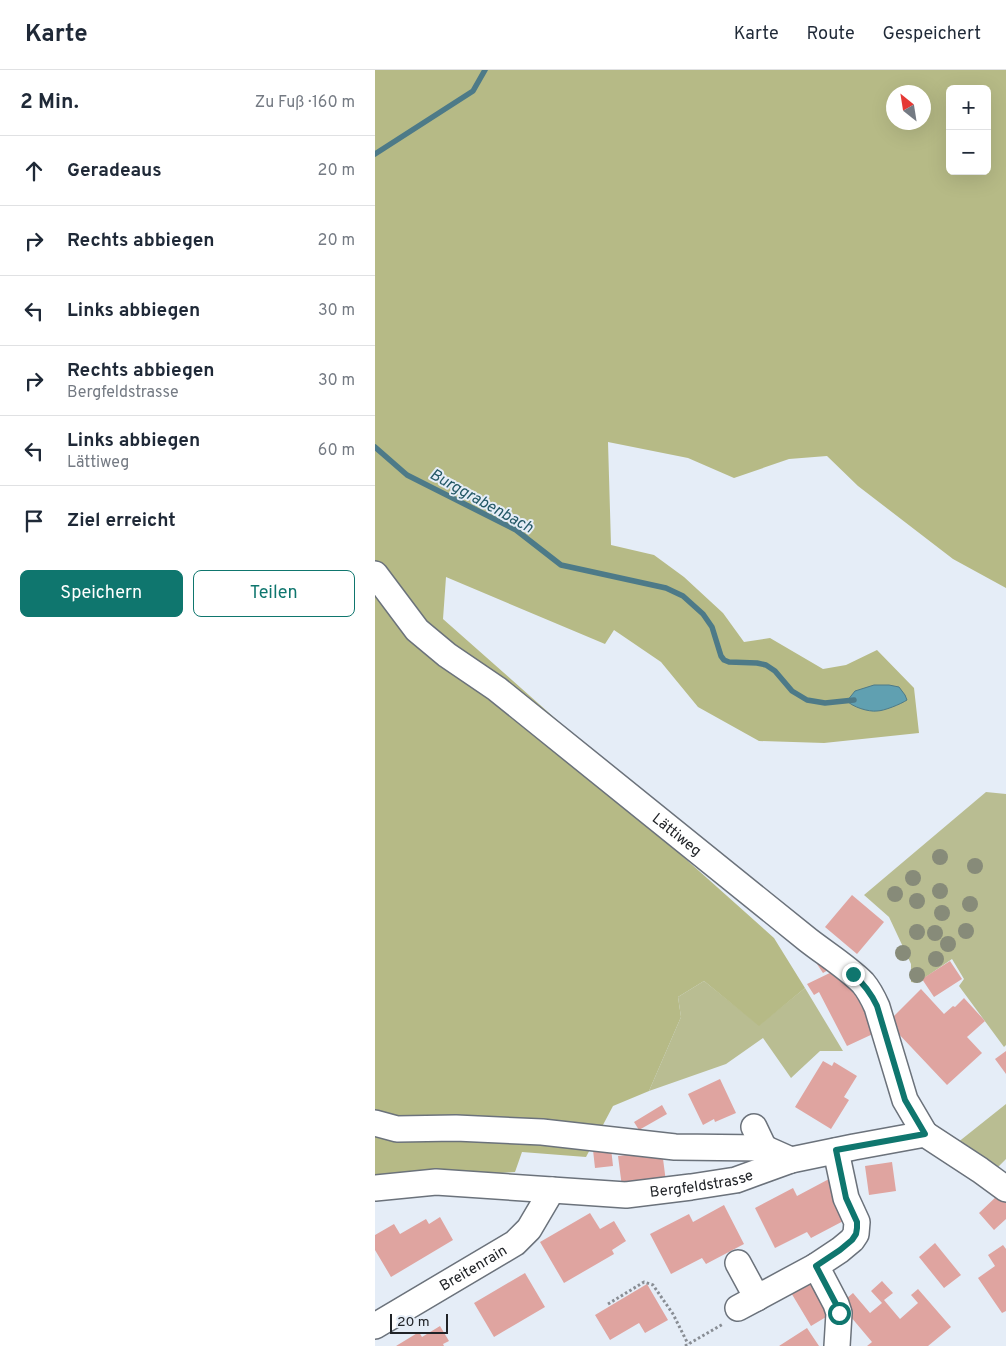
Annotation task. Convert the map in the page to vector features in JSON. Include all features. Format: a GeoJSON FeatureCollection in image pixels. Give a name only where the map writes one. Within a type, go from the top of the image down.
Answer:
{"type":"FeatureCollection","features":[{"type":"Feature","properties":{"kind":"street","name":"Lättiweg"},"geometry":{"type":"LineString","coordinates":[[375,574],[417,630],[447,655],[497,689],[864,984],[877,1006],[905,1100],[925,1134]]}},
{"type":"Feature","properties":{"kind":"street"},"geometry":{"type":"LineString","coordinates":[[375,1123],[397,1129],[456,1128],[542,1132],[675,1147],[759,1138],[791,1160]]}},
{"type":"Feature","properties":{"kind":"street","name":"Bergfeldstrasse"},"geometry":{"type":"LineString","coordinates":[[375,1188],[436,1182],[626,1195],[736,1180],[791,1160],[925,1134]]}},
{"type":"Feature","properties":{"kind":"street"},"geometry":{"type":"LineString","coordinates":[[925,1134],[1006,1189]]}},
{"type":"Feature","properties":{"kind":"street"},"geometry":{"type":"LineString","coordinates":[[737,1263],[748,1303],[816,1266],[852,1240],[856,1234],[857,1222],[846,1198],[836,1150]]}},
{"type":"Feature","properties":{"kind":"street","name":"Breitenrain"},"geometry":{"type":"LineString","coordinates":[[375,1326],[515,1242],[529,1229],[552,1190]]}},
{"type":"Feature","properties":{"kind":"street"},"geometry":{"type":"LineString","coordinates":[[816,1266],[839,1313],[837,1346]]}},
{"type":"Feature","properties":{"kind":"path"},"geometry":{"type":"LineString","coordinates":[[608,1304],[644,1282],[653,1285],[673,1314],[687,1345],[737,1315],[748,1303]]}},
{"type":"Feature","properties":{"kind":"green space"},"geometry":{"type":"Polygon","coordinates":[[[375,70],[1006,70],[1006,588],[953,559],[858,486],[827,456],[789,459],[734,478],[688,458],[608,442],[611,545],[654,555],[684,577],[723,613],[744,642],[770,638],[823,669],[846,665],[877,650],[914,688],[919,733],[824,743],[759,741],[698,707],[661,662],[614,630],[605,644],[446,577],[443,619],[557,720],[642,820],[774,938],[805,988],[759,1026],[704,981],[678,997],[681,1017],[649,1091],[613,1106],[586,1157],[522,1152],[515,1172],[375,1182],[375,70]]]}},
{"type":"Feature","properties":{"kind":"green space"},"geometry":{"type":"Polygon","coordinates":[[[986,792],[1006,794],[1006,1045],[1004,1047],[959,986],[964,979],[952,959],[917,983],[911,982],[911,964],[889,917],[864,895],[986,792]]]}},
{"type":"Feature","properties":{"kind":"green space"},"geometry":{"type":"Polygon","coordinates":[[[704,981],[759,1025],[805,988],[843,1051],[820,1051],[791,1078],[763,1038],[726,1064],[649,1091],[681,1017],[678,997],[704,981]]]}},
{"type":"Feature","properties":{"kind":"green space"},"geometry":{"type":"Polygon","coordinates":[[[1006,1104],[1006,1159],[994,1171],[957,1143],[1006,1104]]]}},
{"type":"Feature","properties":{"kind":"water"},"geometry":{"type":"Polygon","coordinates":[[[874,685],[899,687],[907,700],[880,711],[865,710],[847,701],[855,691],[874,685]]]}},
{"type":"Feature","properties":{"kind":"building"},"geometry":{"type":"Polygon","coordinates":[[[852,895],[884,922],[857,954],[825,927],[852,895]]]}},
{"type":"Feature","properties":{"kind":"building"},"geometry":{"type":"Polygon","coordinates":[[[823,960],[828,970],[823,973],[817,964],[823,960]]]}},
{"type":"Feature","properties":{"kind":"building"},"geometry":{"type":"Polygon","coordinates":[[[950,961],[962,979],[934,997],[922,979],[950,961]]]}},
{"type":"Feature","properties":{"kind":"building"},"geometry":{"type":"Polygon","coordinates":[[[836,970],[848,979],[875,1033],[847,1046],[819,992],[814,995],[807,984],[836,970]]]}},
{"type":"Feature","properties":{"kind":"building"},"geometry":{"type":"Polygon","coordinates":[[[921,989],[944,1014],[964,998],[985,1021],[967,1037],[982,1053],[947,1085],[895,1030],[898,1028],[890,1020],[921,989]]]}},
{"type":"Feature","properties":{"kind":"building"},"geometry":{"type":"Polygon","coordinates":[[[1006,1051],[1006,1074],[995,1059],[1006,1051]]]}},
{"type":"Feature","properties":{"kind":"building"},"geometry":{"type":"Polygon","coordinates":[[[823,1061],[832,1066],[834,1062],[857,1076],[844,1097],[849,1100],[831,1129],[795,1107],[823,1061]]]}},
{"type":"Feature","properties":{"kind":"building"},"geometry":{"type":"Polygon","coordinates":[[[720,1079],[736,1113],[715,1122],[714,1119],[703,1125],[688,1094],[720,1079]]]}},
{"type":"Feature","properties":{"kind":"building"},"geometry":{"type":"Polygon","coordinates":[[[662,1105],[667,1114],[639,1130],[634,1122],[662,1105]]]}},
{"type":"Feature","properties":{"kind":"building"},"geometry":{"type":"Polygon","coordinates":[[[611,1148],[613,1166],[595,1168],[593,1150],[611,1148]]]}},
{"type":"Feature","properties":{"kind":"building"},"geometry":{"type":"Polygon","coordinates":[[[662,1151],[666,1182],[622,1187],[618,1156],[662,1151]]]}},
{"type":"Feature","properties":{"kind":"building"},"geometry":{"type":"Polygon","coordinates":[[[892,1162],[896,1191],[869,1195],[865,1166],[892,1162]]]}},
{"type":"Feature","properties":{"kind":"building"},"geometry":{"type":"Polygon","coordinates":[[[829,1179],[849,1218],[811,1238],[807,1232],[775,1248],[755,1208],[793,1188],[797,1196],[829,1179]]]}},
{"type":"Feature","properties":{"kind":"building"},"geometry":{"type":"Polygon","coordinates":[[[998,1195],[1006,1203],[1006,1219],[994,1230],[979,1213],[998,1195]]]}},
{"type":"Feature","properties":{"kind":"building"},"geometry":{"type":"Polygon","coordinates":[[[724,1205],[744,1244],[706,1264],[702,1258],[671,1274],[650,1234],[689,1214],[693,1222],[724,1205]]]}},
{"type":"Feature","properties":{"kind":"building"},"geometry":{"type":"Polygon","coordinates":[[[590,1213],[600,1229],[614,1221],[626,1241],[612,1250],[614,1254],[564,1283],[540,1242],[590,1213]]]}},
{"type":"Feature","properties":{"kind":"building"},"geometry":{"type":"Polygon","coordinates":[[[440,1217],[453,1240],[391,1277],[375,1250],[375,1235],[394,1224],[400,1234],[426,1219],[429,1224],[440,1217]]]}},
{"type":"Feature","properties":{"kind":"building"},"geometry":{"type":"Polygon","coordinates":[[[935,1243],[961,1275],[944,1288],[919,1257],[935,1243]]]}},
{"type":"Feature","properties":{"kind":"building"},"geometry":{"type":"Polygon","coordinates":[[[1003,1245],[1006,1249],[1006,1311],[1002,1313],[978,1278],[995,1266],[988,1255],[1003,1245]]]}},
{"type":"Feature","properties":{"kind":"building"},"geometry":{"type":"Polygon","coordinates":[[[525,1273],[545,1307],[494,1337],[474,1303],[525,1273]]]}},
{"type":"Feature","properties":{"kind":"building"},"geometry":{"type":"Polygon","coordinates":[[[815,1275],[836,1311],[811,1326],[790,1291],[815,1275]]]}},
{"type":"Feature","properties":{"kind":"building"},"geometry":{"type":"Polygon","coordinates":[[[882,1281],[893,1293],[884,1300],[900,1319],[918,1303],[911,1295],[918,1289],[951,1327],[928,1346],[867,1346],[872,1342],[840,1304],[853,1293],[870,1313],[882,1303],[871,1291],[882,1281]]]}},
{"type":"Feature","properties":{"kind":"building"},"geometry":{"type":"Polygon","coordinates":[[[647,1284],[668,1320],[645,1333],[639,1323],[610,1340],[595,1315],[647,1284]]]}},
{"type":"Feature","properties":{"kind":"building"},"geometry":{"type":"Polygon","coordinates":[[[440,1326],[449,1341],[443,1344],[444,1346],[396,1346],[419,1332],[422,1337],[440,1326]]]}},
{"type":"Feature","properties":{"kind":"building"},"geometry":{"type":"Polygon","coordinates":[[[807,1328],[819,1346],[779,1346],[807,1328]]]}},
{"type":"Feature","properties":{"kind":"waterway"},"geometry":{"type":"LineString","coordinates":[[375,154],[473,91],[485,70]]}},
{"type":"Feature","properties":{"kind":"waterway","name":"Burggrabenbach"},"geometry":{"type":"LineString","coordinates":[[375,447],[407,475],[516,530],[561,565],[666,588],[683,596],[703,614],[712,627],[724,660],[766,665],[775,671],[792,691],[807,700],[825,703],[854,700]]}},
{"type":"Feature","properties":{"kind":"route"},"geometry":{"type":"LineString","coordinates":[[839,1313],[816,1266],[840,1250],[856,1234],[857,1222],[846,1198],[836,1150],[925,1134],[905,1100],[877,1006],[864,984],[853,974]]}}]}
